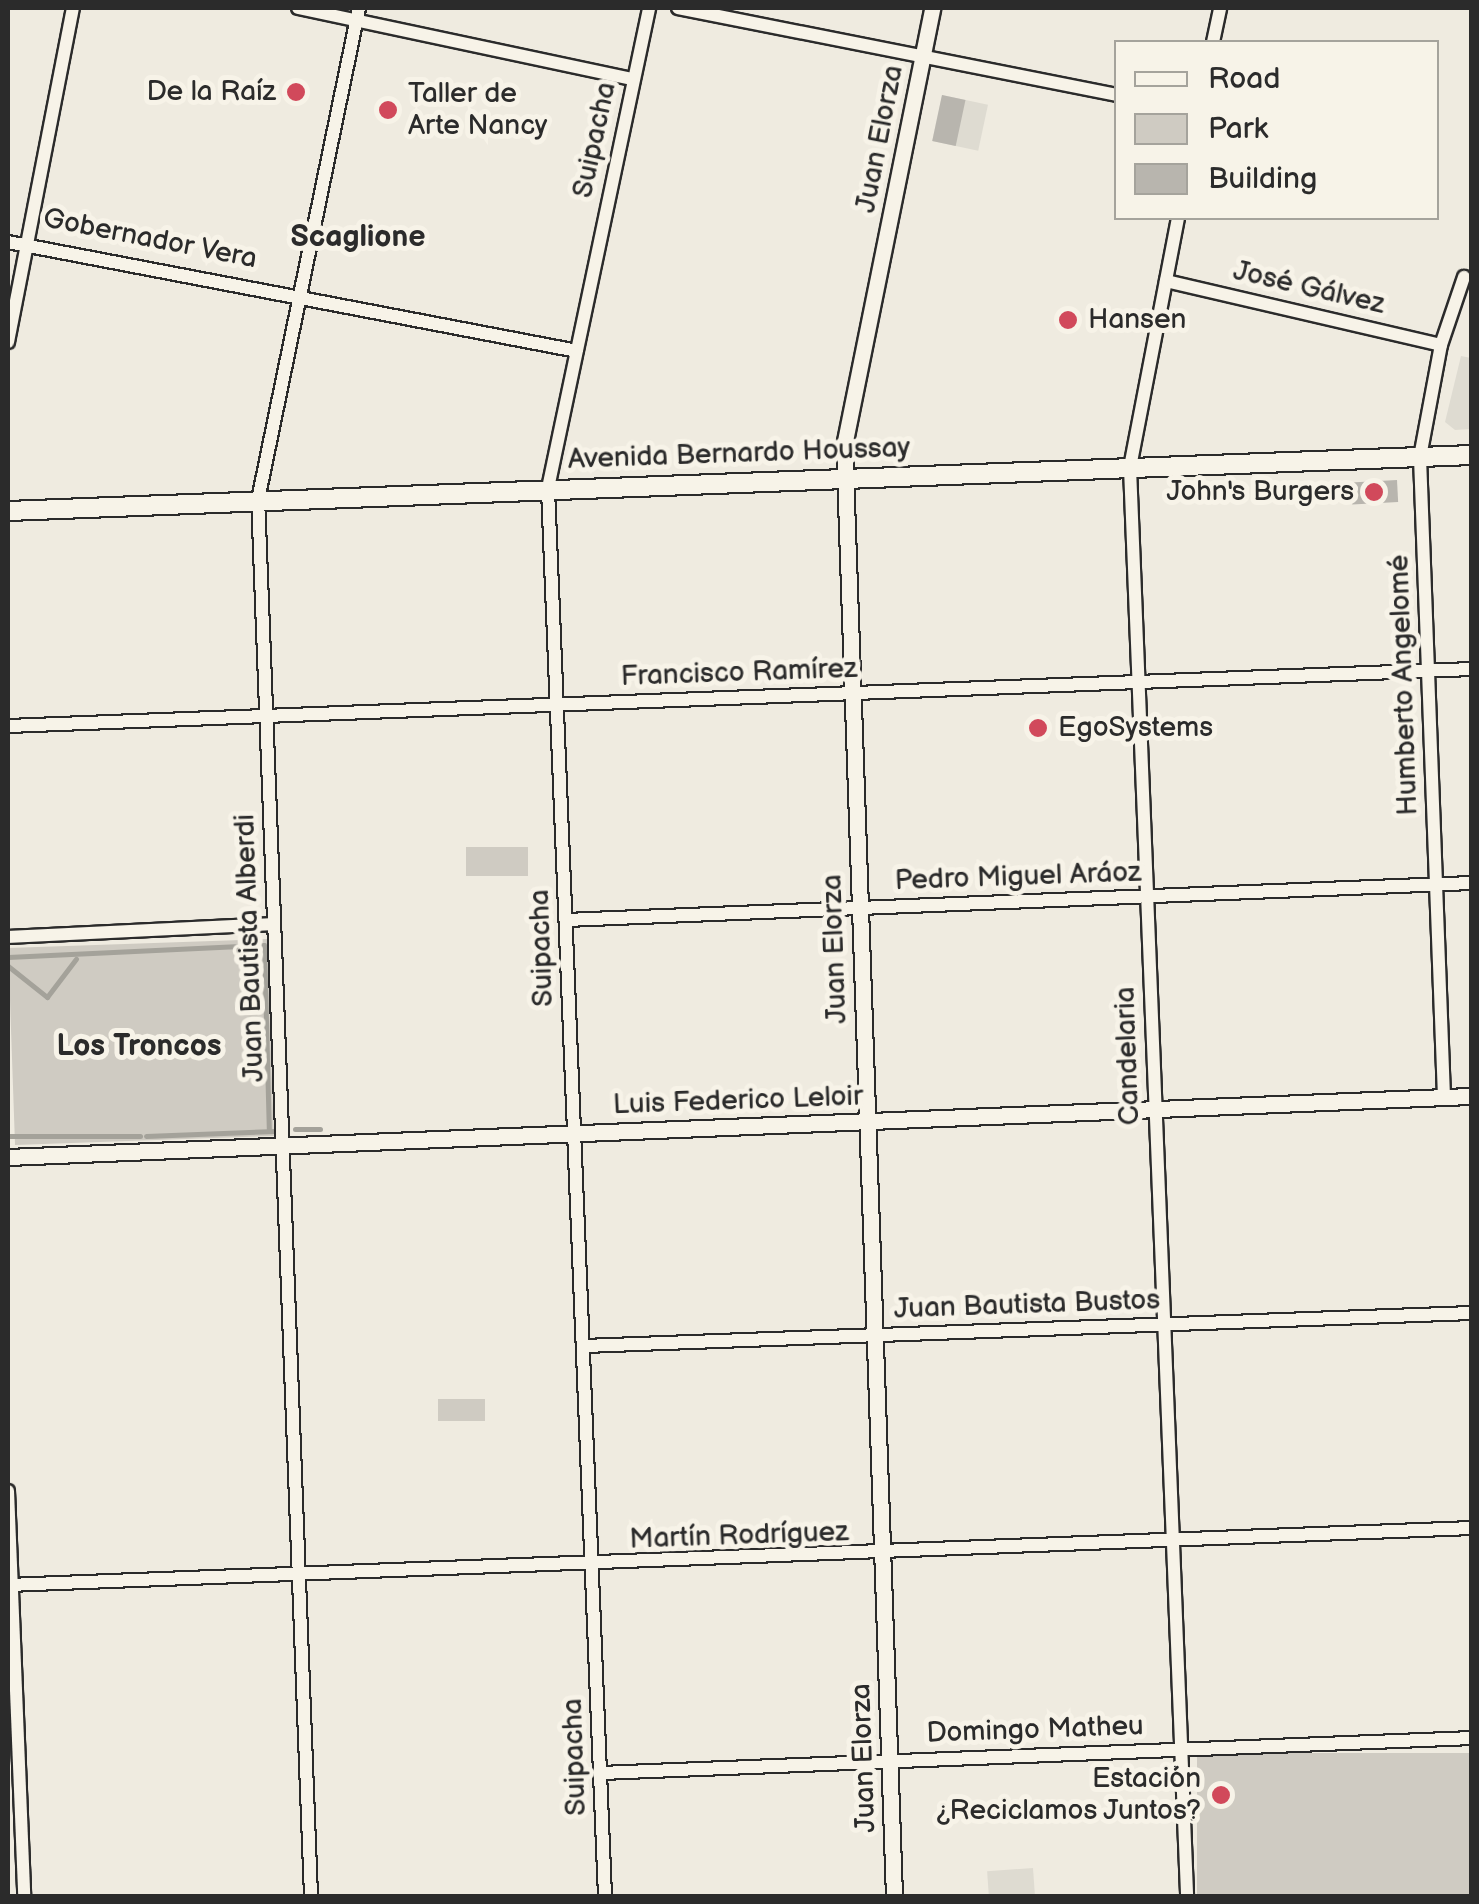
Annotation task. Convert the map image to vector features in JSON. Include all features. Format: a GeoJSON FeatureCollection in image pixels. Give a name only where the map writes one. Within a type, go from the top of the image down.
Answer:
{"type":"FeatureCollection","features":[{"type":"Feature","properties":{"kind":"main road","name":"Avenida Bernardo Houssay"},"geometry":{"type":"LineString","coordinates":[[8,511],[1472,455]]}},
{"type":"Feature","properties":{"kind":"street"},"geometry":{"type":"LineString","coordinates":[[8,342],[73,8]]}},
{"type":"Feature","properties":{"kind":"street"},"geometry":{"type":"LineString","coordinates":[[298,8],[358,14],[634,79]]}},
{"type":"Feature","properties":{"kind":"street","name":"Suipacha"},"geometry":{"type":"LineString","coordinates":[[605,1896],[548,488],[648,8]]}},
{"type":"Feature","properties":{"kind":"street"},"geometry":{"type":"LineString","coordinates":[[678,8],[1114,95]]}},
{"type":"Feature","properties":{"kind":"street","name":"Juan Elorza"},"geometry":{"type":"LineString","coordinates":[[894,1896],[844,479],[932,8]]}},
{"type":"Feature","properties":{"kind":"street"},"geometry":{"type":"LineString","coordinates":[[1213,40],[1220,8]]}},
{"type":"Feature","properties":{"kind":"street","name":"Juan Bautista Alberdi"},"geometry":{"type":"LineString","coordinates":[[311,1896],[258,500],[358,14]]}},
{"type":"Feature","properties":{"kind":"street","name":"Candelaria"},"geometry":{"type":"LineString","coordinates":[[1178,220],[1130,468],[1187,1896]]}},
{"type":"Feature","properties":{"kind":"street","name":"Gobernador Vera"},"geometry":{"type":"LineString","coordinates":[[8,242],[28,239],[577,350]]}},
{"type":"Feature","properties":{"kind":"street","name":"Humberto Angelomé"},"geometry":{"type":"LineString","coordinates":[[1444,1097],[1420,457],[1440,345],[1464,278]]}},
{"type":"Feature","properties":{"kind":"street","name":"José Gálvez"},"geometry":{"type":"LineString","coordinates":[[1166,280],[1440,345]]}},
{"type":"Feature","properties":{"kind":"street","name":"Francisco Ramírez"},"geometry":{"type":"LineString","coordinates":[[8,726],[1472,669]]}},
{"type":"Feature","properties":{"kind":"street","name":"Pedro Miguel Aráoz"},"geometry":{"type":"LineString","coordinates":[[566,920],[1472,884]]}},
{"type":"Feature","properties":{"kind":"street"},"geometry":{"type":"LineString","coordinates":[[8,937],[274,924]]}},
{"type":"Feature","properties":{"kind":"street","name":"Luis Federico Leloir"},"geometry":{"type":"LineString","coordinates":[[8,1156],[1472,1096]]}},
{"type":"Feature","properties":{"kind":"street","name":"Juan Bautista Bustos"},"geometry":{"type":"LineString","coordinates":[[584,1346],[1472,1313]]}},
{"type":"Feature","properties":{"kind":"street"},"geometry":{"type":"LineString","coordinates":[[8,1491],[24,1896]]}},
{"type":"Feature","properties":{"kind":"street","name":"Martín Rodríguez"},"geometry":{"type":"LineString","coordinates":[[9,1585],[882,1556],[1472,1528]]}},
{"type":"Feature","properties":{"kind":"street","name":"Domingo Matheu"},"geometry":{"type":"LineString","coordinates":[[601,1773],[1472,1738]]}},
{"type":"Feature","properties":{"kind":"shaded area"},"geometry":{"type":"Polygon","coordinates":[[[942,95],[988,105],[978,151],[932,141],[942,95]]]}},
{"type":"Feature","properties":{"kind":"shaded area"},"geometry":{"type":"Polygon","coordinates":[[[1461,356],[1471,358],[1471,429],[1455,430],[1445,422],[1461,356]]]}},
{"type":"Feature","properties":{"kind":"shaded area"},"geometry":{"type":"Polygon","coordinates":[[[1033,1868],[1035,1896],[989,1896],[987,1871],[1033,1868]]]}},
{"type":"Feature","properties":{"kind":"green space"},"geometry":{"type":"Polygon","coordinates":[[[466,847],[528,847],[528,876],[466,876],[466,847]]]}},
{"type":"Feature","properties":{"kind":"green space"},"geometry":{"type":"Polygon","coordinates":[[[267,939],[274,1136],[15,1145],[8,948],[267,939]]]}},
{"type":"Feature","properties":{"kind":"green space"},"geometry":{"type":"Polygon","coordinates":[[[438,1399],[485,1399],[485,1421],[438,1421],[438,1399]]]}},
{"type":"Feature","properties":{"kind":"green space"},"geometry":{"type":"Polygon","coordinates":[[[1197,1753],[1471,1753],[1471,1896],[1197,1896],[1197,1753]]]}},
{"type":"Feature","properties":{"kind":"building"},"geometry":{"type":"Polygon","coordinates":[[[942,95],[965,100],[956,146],[932,141],[942,95]]]}},
{"type":"Feature","properties":{"kind":"building","name":"John's Burgers"},"geometry":{"type":"Polygon","coordinates":[[[1397,480],[1398,502],[1352,504],[1351,482],[1397,480]]]}},
{"type":"Feature","properties":{"kind":"waterway"},"geometry":{"type":"LineString","coordinates":[[8,957],[264,945],[269,1131]]}},
{"type":"Feature","properties":{"kind":"waterway"},"geometry":{"type":"LineString","coordinates":[[8,966],[47,997],[76,959]]}},
{"type":"Feature","properties":{"kind":"waterway"},"geometry":{"type":"LineString","coordinates":[[295,1129],[320,1129]]}},
{"type":"Feature","properties":{"kind":"waterway"},"geometry":{"type":"LineString","coordinates":[[146,1136],[275,1131]]}},
{"type":"Feature","properties":{"kind":"waterway"},"geometry":{"type":"LineString","coordinates":[[8,1136],[140,1136]]}},
{"type":"Feature","properties":{"kind":"place","name":"De la Raíz"},"geometry":{"type":"Point","coordinates":[296,92]}},
{"type":"Feature","properties":{"kind":"place","name":"Taller de Arte Nancy"},"geometry":{"type":"Point","coordinates":[388,110]}},
{"type":"Feature","properties":{"kind":"place","name":"Hansen"},"geometry":{"type":"Point","coordinates":[1068,320]}},
{"type":"Feature","properties":{"kind":"place","name":"John's Burgers"},"geometry":{"type":"Point","coordinates":[1374,492]}},
{"type":"Feature","properties":{"kind":"place","name":"EgoSystems"},"geometry":{"type":"Point","coordinates":[1038,728]}},
{"type":"Feature","properties":{"kind":"place","name":"Estación ¿Reciclamos Juntos?"},"geometry":{"type":"Point","coordinates":[1221,1795]}},
{"type":"Feature","properties":{"kind":"district","name":"Scaglione"},"geometry":{"type":"Point","coordinates":[358,237]}},
{"type":"Feature","properties":{"kind":"district","name":"Los Troncos"},"geometry":{"type":"Point","coordinates":[139,1046]}}]}
